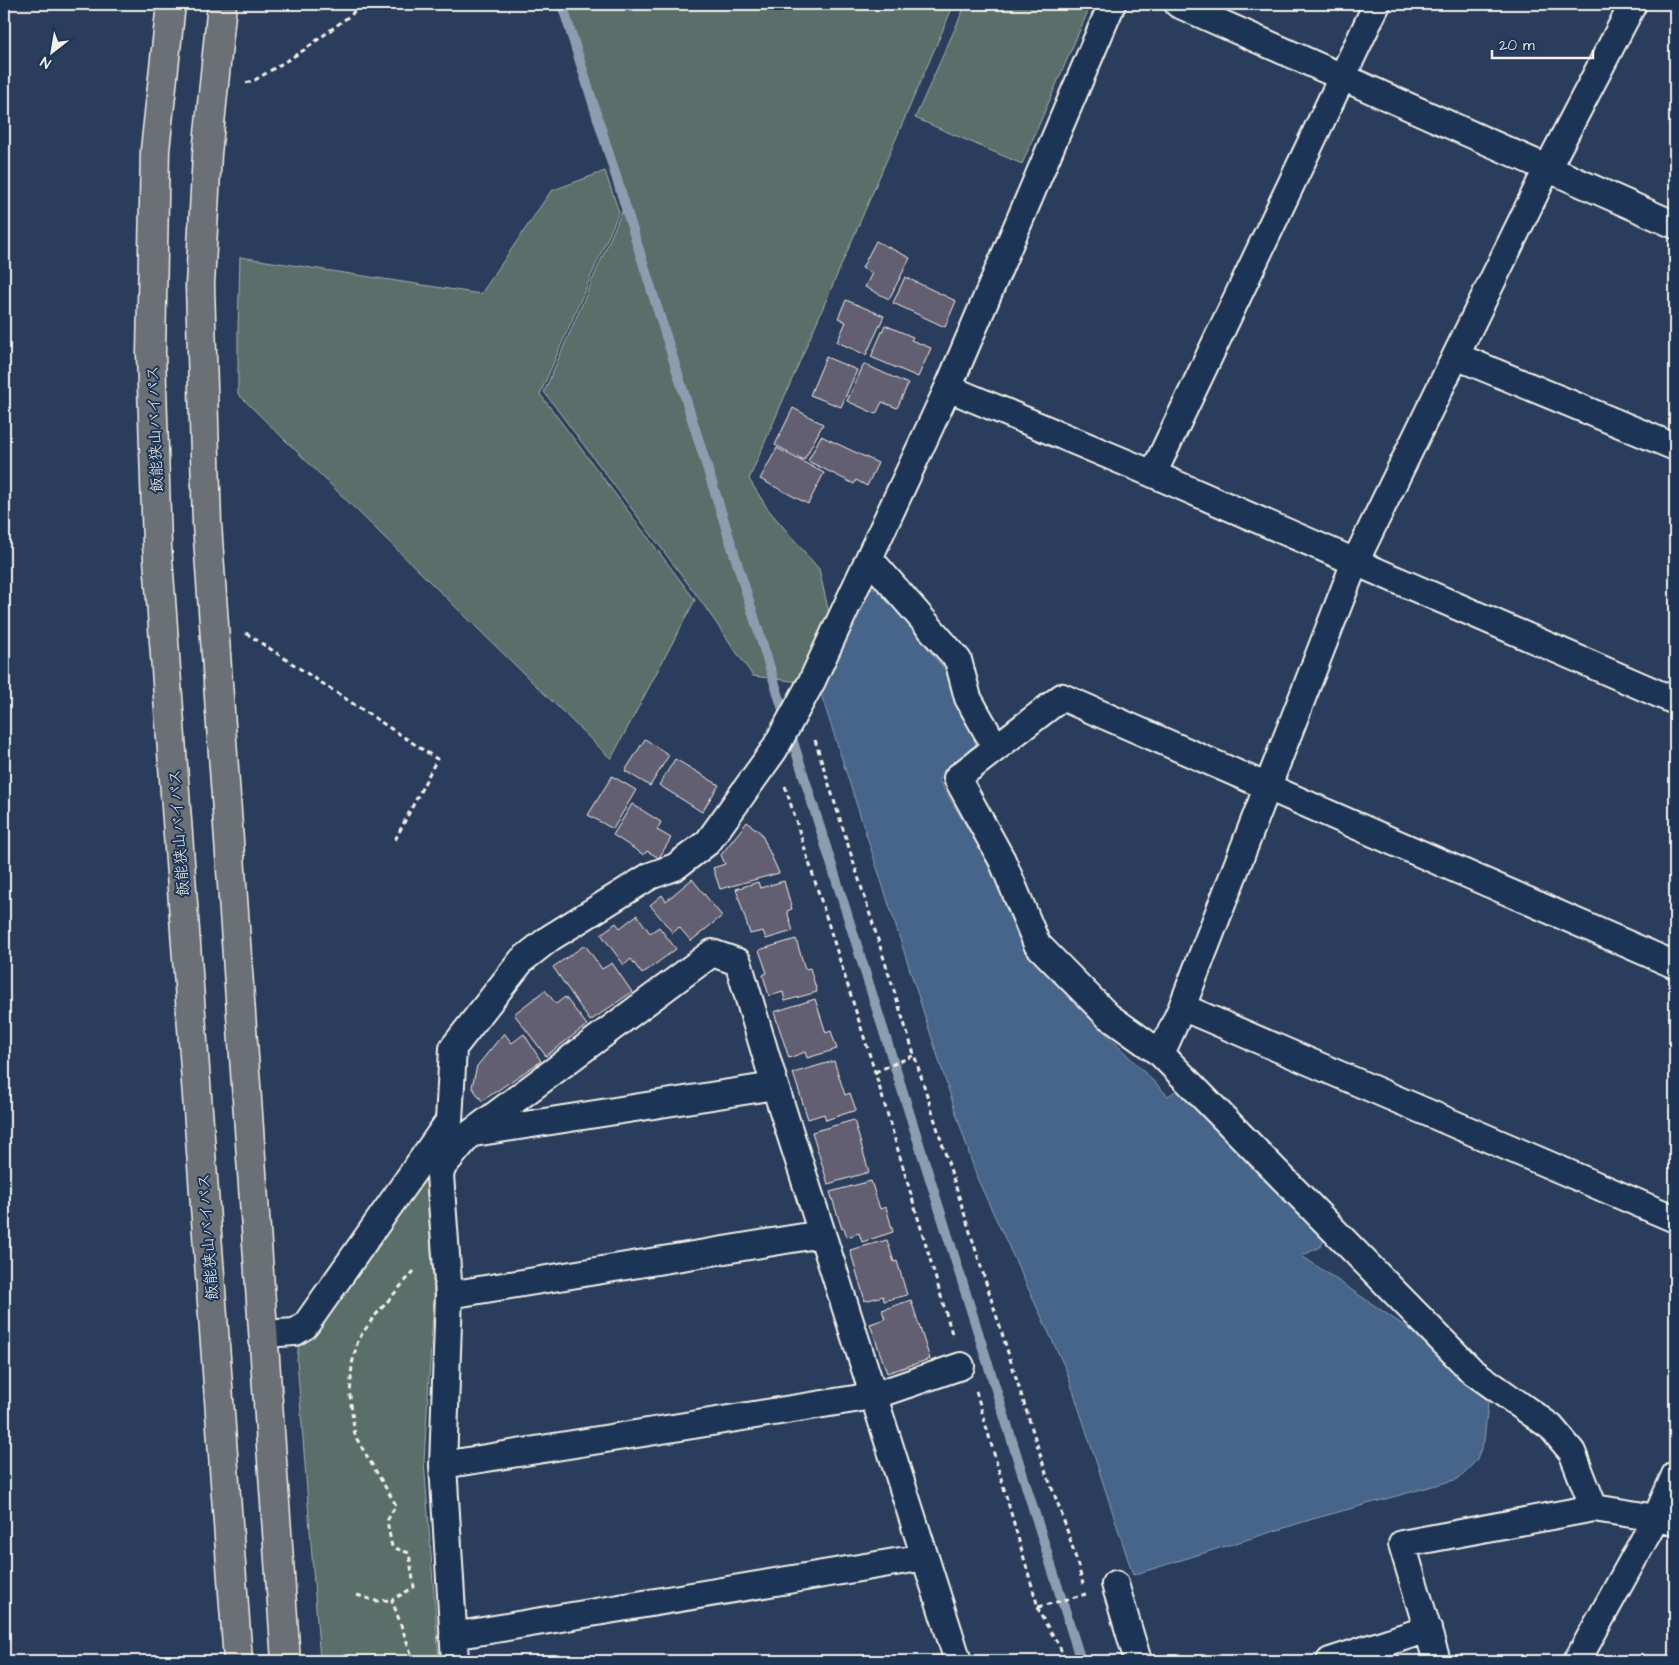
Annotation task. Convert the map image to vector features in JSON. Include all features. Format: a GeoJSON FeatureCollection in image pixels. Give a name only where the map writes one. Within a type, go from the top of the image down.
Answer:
{"type":"FeatureCollection","features":[{"type":"Feature","properties":{"kind":"highway","name":"飯能狭山バイパス"},"geometry":{"type":"LineString","coordinates":[[171,4],[155,150],[151,353],[157,545],[238,1661]]}},
{"type":"Feature","properties":{"kind":"highway"},"geometry":{"type":"LineString","coordinates":[[222,4],[208,154],[200,285],[207,524],[286,1661]]}},
{"type":"Feature","properties":{"kind":"street"},"geometry":{"type":"LineString","coordinates":[[263,1334],[295,1332],[305,1326],[449,1121],[453,1048],[522,960],[550,938],[650,876],[675,867],[708,842],[776,746],[802,699],[870,558],[948,388],[1112,4]]}},
{"type":"Feature","properties":{"kind":"street"},"geometry":{"type":"LineString","coordinates":[[1178,4],[1675,226]]}},
{"type":"Feature","properties":{"kind":"street"},"geometry":{"type":"LineString","coordinates":[[1153,474],[1376,4]]}},
{"type":"Feature","properties":{"kind":"street"},"geometry":{"type":"LineString","coordinates":[[1161,1054],[1182,1007],[1355,562],[1547,169],[1633,4]]}},
{"type":"Feature","properties":{"kind":"street"},"geometry":{"type":"LineString","coordinates":[[1456,356],[1675,446]]}},
{"type":"Feature","properties":{"kind":"street"},"geometry":{"type":"LineString","coordinates":[[948,388],[1153,474],[1675,701]]}},
{"type":"Feature","properties":{"kind":"street"},"geometry":{"type":"LineString","coordinates":[[870,558],[958,660],[968,698],[996,748]]}},
{"type":"Feature","properties":{"kind":"street"},"geometry":{"type":"LineString","coordinates":[[1594,1508],[1572,1452],[1551,1427],[1472,1371],[1161,1054],[1108,1016],[1037,944],[1002,860],[956,778],[1062,698],[1675,965]]}},
{"type":"Feature","properties":{"kind":"street"},"geometry":{"type":"LineString","coordinates":[[455,1661],[442,1465],[449,1295],[440,1175],[443,1166],[471,1133],[712,952],[738,962],[775,1086],[958,1661]]}},
{"type":"Feature","properties":{"kind":"street"},"geometry":{"type":"LineString","coordinates":[[1182,1007],[1675,1219]]}},
{"type":"Feature","properties":{"kind":"street"},"geometry":{"type":"LineString","coordinates":[[471,1133],[775,1086]]}},
{"type":"Feature","properties":{"kind":"street"},"geometry":{"type":"LineString","coordinates":[[449,1295],[822,1234]]}},
{"type":"Feature","properties":{"kind":"street"},"geometry":{"type":"LineString","coordinates":[[442,1465],[873,1396],[961,1366]]}},
{"type":"Feature","properties":{"kind":"street"},"geometry":{"type":"LineString","coordinates":[[1577,1661],[1666,1520],[1675,1475]]}},
{"type":"Feature","properties":{"kind":"street"},"geometry":{"type":"LineString","coordinates":[[1437,1661],[1402,1544],[1594,1508],[1666,1520]]}},
{"type":"Feature","properties":{"kind":"street"},"geometry":{"type":"LineString","coordinates":[[453,1636],[925,1557]]}},
{"type":"Feature","properties":{"kind":"street"},"geometry":{"type":"LineString","coordinates":[[1115,1584],[1138,1661]]}},
{"type":"Feature","properties":{"kind":"street"},"geometry":{"type":"LineString","coordinates":[[1330,1661],[1428,1629]]}},
{"type":"Feature","properties":{"kind":"path"},"geometry":{"type":"LineString","coordinates":[[214,93],[255,80],[304,50],[352,14],[360,4]]}},
{"type":"Feature","properties":{"kind":"path"},"geometry":{"type":"LineString","coordinates":[[213,612],[437,759],[394,842]]}},
{"type":"Feature","properties":{"kind":"path"},"geometry":{"type":"LineString","coordinates":[[802,699],[1046,1473],[1074,1549],[1088,1603]]}},
{"type":"Feature","properties":{"kind":"path"},"geometry":{"type":"LineString","coordinates":[[776,746],[876,1072],[961,1366],[974,1385],[1040,1606],[1040,1614],[1060,1647],[1064,1661]]}},
{"type":"Feature","properties":{"kind":"path"},"geometry":{"type":"LineString","coordinates":[[876,1072],[914,1055]]}},
{"type":"Feature","properties":{"kind":"path"},"geometry":{"type":"LineString","coordinates":[[357,1595],[376,1601],[392,1600],[414,1587],[409,1553],[392,1547],[387,1521],[396,1505],[355,1436],[350,1396],[352,1364],[358,1340],[373,1318],[414,1272],[428,1268],[446,1269]]}},
{"type":"Feature","properties":{"kind":"path"},"geometry":{"type":"LineString","coordinates":[[1040,1606],[1083,1595]]}},
{"type":"Feature","properties":{"kind":"path"},"geometry":{"type":"LineString","coordinates":[[392,1600],[412,1656],[408,1661]]}},
{"type":"Feature","properties":{"kind":"green space"},"geometry":{"type":"Polygon","coordinates":[[[566,4],[954,4],[749,479],[767,508],[819,569],[830,618],[799,682],[753,676],[698,597],[544,392],[626,202],[566,4]]]}},
{"type":"Feature","properties":{"kind":"green space"},"geometry":{"type":"Polygon","coordinates":[[[966,4],[1091,4],[1022,164],[915,118],[966,4]]]}},
{"type":"Feature","properties":{"kind":"green space"},"geometry":{"type":"Polygon","coordinates":[[[605,171],[619,212],[540,394],[695,600],[611,759],[238,394],[240,257],[481,294],[551,191],[605,171]]]}},
{"type":"Feature","properties":{"kind":"green space"},"geometry":{"type":"Polygon","coordinates":[[[426,1176],[434,1296],[424,1461],[439,1661],[320,1661],[297,1360],[299,1341],[426,1176]]]}},
{"type":"Feature","properties":{"kind":"water"},"geometry":{"type":"Polygon","coordinates":[[[878,588],[947,672],[976,745],[973,753],[939,780],[999,881],[1030,957],[1168,1096],[1183,1086],[1326,1235],[1321,1246],[1302,1256],[1425,1340],[1489,1394],[1484,1441],[1476,1461],[1458,1479],[1313,1519],[1133,1575],[1067,1372],[977,1178],[821,694],[869,590],[878,588]]]}},
{"type":"Feature","properties":{"kind":"building"},"geometry":{"type":"Polygon","coordinates":[[[876,241],[910,258],[889,299],[865,287],[872,273],[862,268],[876,241]]]}},
{"type":"Feature","properties":{"kind":"building"},"geometry":{"type":"Polygon","coordinates":[[[905,277],[956,301],[945,327],[893,303],[905,277]]]}},
{"type":"Feature","properties":{"kind":"building"},"geometry":{"type":"Polygon","coordinates":[[[846,300],[884,316],[866,355],[837,342],[846,322],[838,318],[846,300]]]}},
{"type":"Feature","properties":{"kind":"building"},"geometry":{"type":"Polygon","coordinates":[[[885,325],[913,337],[911,340],[931,348],[918,377],[871,357],[885,325]]]}},
{"type":"Feature","properties":{"kind":"building"},"geometry":{"type":"Polygon","coordinates":[[[826,357],[857,370],[841,407],[810,395],[826,357]]]}},
{"type":"Feature","properties":{"kind":"building"},"geometry":{"type":"Polygon","coordinates":[[[864,364],[908,384],[897,408],[882,402],[876,414],[847,401],[864,364]]]}},
{"type":"Feature","properties":{"kind":"building"},"geometry":{"type":"Polygon","coordinates":[[[793,408],[823,424],[804,460],[775,445],[793,408]]]}},
{"type":"Feature","properties":{"kind":"building"},"geometry":{"type":"Polygon","coordinates":[[[821,436],[878,463],[867,486],[856,480],[854,484],[808,461],[821,436]]]}},
{"type":"Feature","properties":{"kind":"building"},"geometry":{"type":"Polygon","coordinates":[[[777,448],[824,473],[808,504],[760,479],[777,448]]]}},
{"type":"Feature","properties":{"kind":"building"},"geometry":{"type":"Polygon","coordinates":[[[645,739],[669,755],[650,786],[625,771],[645,739]]]}},
{"type":"Feature","properties":{"kind":"building"},"geometry":{"type":"Polygon","coordinates":[[[675,759],[719,785],[702,812],[659,785],[675,759]]]}},
{"type":"Feature","properties":{"kind":"building"},"geometry":{"type":"Polygon","coordinates":[[[612,776],[636,790],[613,829],[588,815],[612,776]]]}},
{"type":"Feature","properties":{"kind":"building"},"geometry":{"type":"Polygon","coordinates":[[[632,804],[661,822],[657,830],[671,838],[659,858],[647,851],[644,855],[613,835],[632,804]]]}},
{"type":"Feature","properties":{"kind":"building"},"geometry":{"type":"Polygon","coordinates":[[[747,822],[761,833],[779,873],[720,889],[713,868],[725,864],[721,855],[747,822]]]}},
{"type":"Feature","properties":{"kind":"building"},"geometry":{"type":"Polygon","coordinates":[[[692,879],[722,916],[691,941],[679,927],[673,933],[650,905],[662,895],[666,901],[692,879]]]}},
{"type":"Feature","properties":{"kind":"building"},"geometry":{"type":"Polygon","coordinates":[[[784,881],[792,909],[787,911],[793,931],[766,939],[763,931],[750,934],[736,889],[758,882],[760,888],[784,881]]]}},
{"type":"Feature","properties":{"kind":"building"},"geometry":{"type":"Polygon","coordinates":[[[637,915],[650,933],[659,927],[676,949],[642,974],[631,959],[624,965],[601,934],[616,923],[620,928],[637,915]]]}},
{"type":"Feature","properties":{"kind":"building"},"geometry":{"type":"Polygon","coordinates":[[[796,939],[805,969],[810,968],[817,992],[785,1001],[783,992],[769,996],[763,975],[767,973],[759,950],[796,939]]]}},
{"type":"Feature","properties":{"kind":"building"},"geometry":{"type":"Polygon","coordinates":[[[585,945],[602,969],[612,963],[632,992],[590,1021],[553,967],[585,945]]]}},
{"type":"Feature","properties":{"kind":"building"},"geometry":{"type":"Polygon","coordinates":[[[545,990],[556,1004],[565,997],[587,1025],[546,1056],[514,1014],[545,990]]]}},
{"type":"Feature","properties":{"kind":"building"},"geometry":{"type":"Polygon","coordinates":[[[815,999],[826,1033],[831,1031],[837,1049],[807,1058],[805,1052],[789,1058],[774,1012],[815,999]]]}},
{"type":"Feature","properties":{"kind":"building"},"geometry":{"type":"Polygon","coordinates":[[[504,1033],[512,1043],[524,1034],[541,1061],[482,1101],[472,1087],[477,1066],[504,1033]]]}},
{"type":"Feature","properties":{"kind":"building"},"geometry":{"type":"Polygon","coordinates":[[[834,1061],[845,1095],[850,1093],[856,1110],[826,1120],[824,1114],[808,1119],[793,1073],[834,1061]]]}},
{"type":"Feature","properties":{"kind":"building"},"geometry":{"type":"Polygon","coordinates":[[[854,1120],[869,1172],[828,1184],[812,1132],[854,1120]]]}},
{"type":"Feature","properties":{"kind":"building"},"geometry":{"type":"Polygon","coordinates":[[[871,1181],[880,1209],[886,1207],[893,1232],[862,1242],[859,1233],[847,1237],[844,1228],[842,1229],[830,1192],[871,1181]]]}},
{"type":"Feature","properties":{"kind":"building"},"geometry":{"type":"Polygon","coordinates":[[[887,1240],[894,1262],[897,1261],[907,1295],[884,1301],[883,1296],[865,1301],[850,1250],[887,1240]]]}},
{"type":"Feature","properties":{"kind":"building"},"geometry":{"type":"Polygon","coordinates":[[[911,1300],[930,1359],[887,1373],[870,1324],[885,1319],[882,1310],[911,1300]]]}},
{"type":"Feature","properties":{"kind":"waterway"},"geometry":{"type":"LineString","coordinates":[[562,4],[1081,1661]]}}]}
